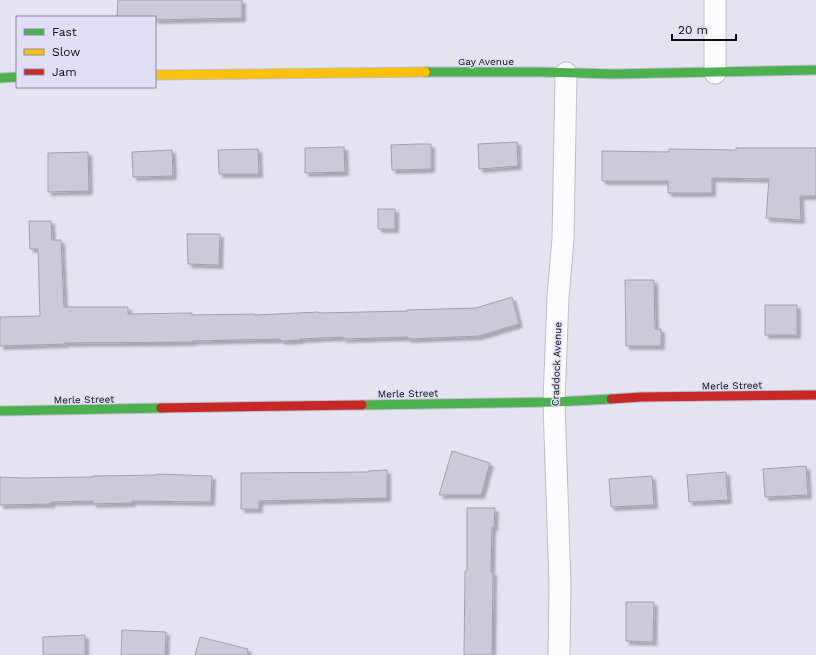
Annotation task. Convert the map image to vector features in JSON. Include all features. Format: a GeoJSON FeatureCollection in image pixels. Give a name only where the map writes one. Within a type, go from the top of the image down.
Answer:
{"type":"FeatureCollection","features":[{"type":"Feature","properties":{"kind":"street"},"geometry":{"type":"LineString","coordinates":[[715,73],[716,0]]}},
{"type":"Feature","properties":{"kind":"street","name":"Gay Avenue"},"geometry":{"type":"LineString","coordinates":[[156,75],[414,72],[614,74],[816,70]]}},
{"type":"Feature","properties":{"kind":"street","name":"Craddock Avenue"},"geometry":{"type":"LineString","coordinates":[[559,655],[560,585],[554,402],[558,297],[563,239],[566,73]]}},
{"type":"Feature","properties":{"kind":"street"},"geometry":{"type":"LineString","coordinates":[[0,78],[16,77]]}},
{"type":"Feature","properties":{"kind":"street","name":"Merle Street"},"geometry":{"type":"LineString","coordinates":[[0,411],[554,402],[641,396],[816,395]]}},
{"type":"Feature","properties":{"kind":"building"},"geometry":{"type":"Polygon","coordinates":[[[118,0],[242,0],[242,18],[156,20],[156,16],[117,16],[118,0]]]}},
{"type":"Feature","properties":{"kind":"building"},"geometry":{"type":"Polygon","coordinates":[[[517,142],[518,166],[479,169],[478,144],[517,142]]]}},
{"type":"Feature","properties":{"kind":"building"},"geometry":{"type":"Polygon","coordinates":[[[431,144],[431,169],[392,170],[391,145],[431,144]]]}},
{"type":"Feature","properties":{"kind":"building"},"geometry":{"type":"Polygon","coordinates":[[[344,147],[345,172],[305,173],[305,148],[344,147]]]}},
{"type":"Feature","properties":{"kind":"building"},"geometry":{"type":"Polygon","coordinates":[[[736,148],[816,148],[816,196],[800,196],[801,220],[766,218],[769,179],[712,178],[712,193],[668,193],[668,181],[602,181],[602,151],[669,152],[669,149],[736,150],[736,148]]]}},
{"type":"Feature","properties":{"kind":"building"},"geometry":{"type":"Polygon","coordinates":[[[258,149],[259,174],[219,174],[218,150],[258,149]]]}},
{"type":"Feature","properties":{"kind":"building"},"geometry":{"type":"Polygon","coordinates":[[[172,150],[173,176],[133,177],[132,152],[172,150]]]}},
{"type":"Feature","properties":{"kind":"building"},"geometry":{"type":"Polygon","coordinates":[[[88,152],[89,191],[48,192],[48,153],[88,152]]]}},
{"type":"Feature","properties":{"kind":"building"},"geometry":{"type":"Polygon","coordinates":[[[378,209],[395,209],[395,229],[378,229],[378,209]]]}},
{"type":"Feature","properties":{"kind":"building"},"geometry":{"type":"Polygon","coordinates":[[[29,221],[51,221],[52,240],[61,240],[64,307],[128,307],[128,314],[192,313],[192,315],[255,315],[476,308],[512,297],[519,324],[479,336],[408,339],[408,337],[343,339],[343,337],[281,341],[280,339],[192,342],[65,343],[0,346],[0,317],[40,316],[38,249],[30,249],[29,221]]]}},
{"type":"Feature","properties":{"kind":"building"},"geometry":{"type":"Polygon","coordinates":[[[187,234],[220,234],[219,265],[188,264],[187,234]]]}},
{"type":"Feature","properties":{"kind":"building"},"geometry":{"type":"Polygon","coordinates":[[[625,280],[654,280],[655,329],[661,329],[661,346],[626,346],[625,280]]]}},
{"type":"Feature","properties":{"kind":"building"},"geometry":{"type":"Polygon","coordinates":[[[765,305],[797,305],[797,335],[765,335],[765,305]]]}},
{"type":"Feature","properties":{"kind":"building"},"geometry":{"type":"Polygon","coordinates":[[[452,451],[490,463],[481,495],[439,495],[452,451]]]}},
{"type":"Feature","properties":{"kind":"building"},"geometry":{"type":"Polygon","coordinates":[[[806,466],[808,495],[765,497],[763,469],[806,466]]]}},
{"type":"Feature","properties":{"kind":"building"},"geometry":{"type":"Polygon","coordinates":[[[387,470],[387,498],[259,501],[259,509],[241,509],[241,473],[368,472],[387,470]]]}},
{"type":"Feature","properties":{"kind":"building"},"geometry":{"type":"Polygon","coordinates":[[[726,472],[728,500],[689,502],[687,475],[726,472]]]}},
{"type":"Feature","properties":{"kind":"building"},"geometry":{"type":"Polygon","coordinates":[[[157,474],[212,476],[211,502],[132,501],[132,503],[93,504],[93,501],[0,505],[0,477],[93,477],[157,474]]]}},
{"type":"Feature","properties":{"kind":"building"},"geometry":{"type":"Polygon","coordinates":[[[652,476],[654,505],[611,507],[609,479],[652,476]]]}},
{"type":"Feature","properties":{"kind":"building"},"geometry":{"type":"Polygon","coordinates":[[[467,508],[495,508],[494,527],[492,527],[491,572],[493,572],[492,655],[464,655],[465,571],[467,571],[467,508]]]}},
{"type":"Feature","properties":{"kind":"building"},"geometry":{"type":"Polygon","coordinates":[[[626,602],[654,602],[653,642],[626,641],[626,602]]]}},
{"type":"Feature","properties":{"kind":"building"},"geometry":{"type":"Polygon","coordinates":[[[122,630],[166,632],[165,655],[121,655],[122,630]]]}},
{"type":"Feature","properties":{"kind":"building"},"geometry":{"type":"Polygon","coordinates":[[[85,635],[85,655],[43,655],[43,637],[85,635]]]}},
{"type":"Feature","properties":{"kind":"building"},"geometry":{"type":"Polygon","coordinates":[[[200,637],[248,649],[247,655],[195,655],[200,637]]]}},
{"type":"Feature","properties":{"kind":"traffic: fast"},"geometry":{"type":"LineString","coordinates":[[425,72],[541,72],[614,74],[816,70]]}},
{"type":"Feature","properties":{"kind":"traffic: fast"},"geometry":{"type":"LineString","coordinates":[[0,78],[16,77]]}},
{"type":"Feature","properties":{"kind":"traffic: fast"},"geometry":{"type":"LineString","coordinates":[[362,405],[554,402],[611,399]]}},
{"type":"Feature","properties":{"kind":"traffic: fast"},"geometry":{"type":"LineString","coordinates":[[0,411],[161,408]]}},
{"type":"Feature","properties":{"kind":"traffic: slow"},"geometry":{"type":"LineString","coordinates":[[156,75],[425,72]]}},
{"type":"Feature","properties":{"kind":"traffic: jam"},"geometry":{"type":"LineString","coordinates":[[611,399],[641,397],[816,395]]}},
{"type":"Feature","properties":{"kind":"traffic: jam"},"geometry":{"type":"LineString","coordinates":[[161,408],[362,405]]}}]}
